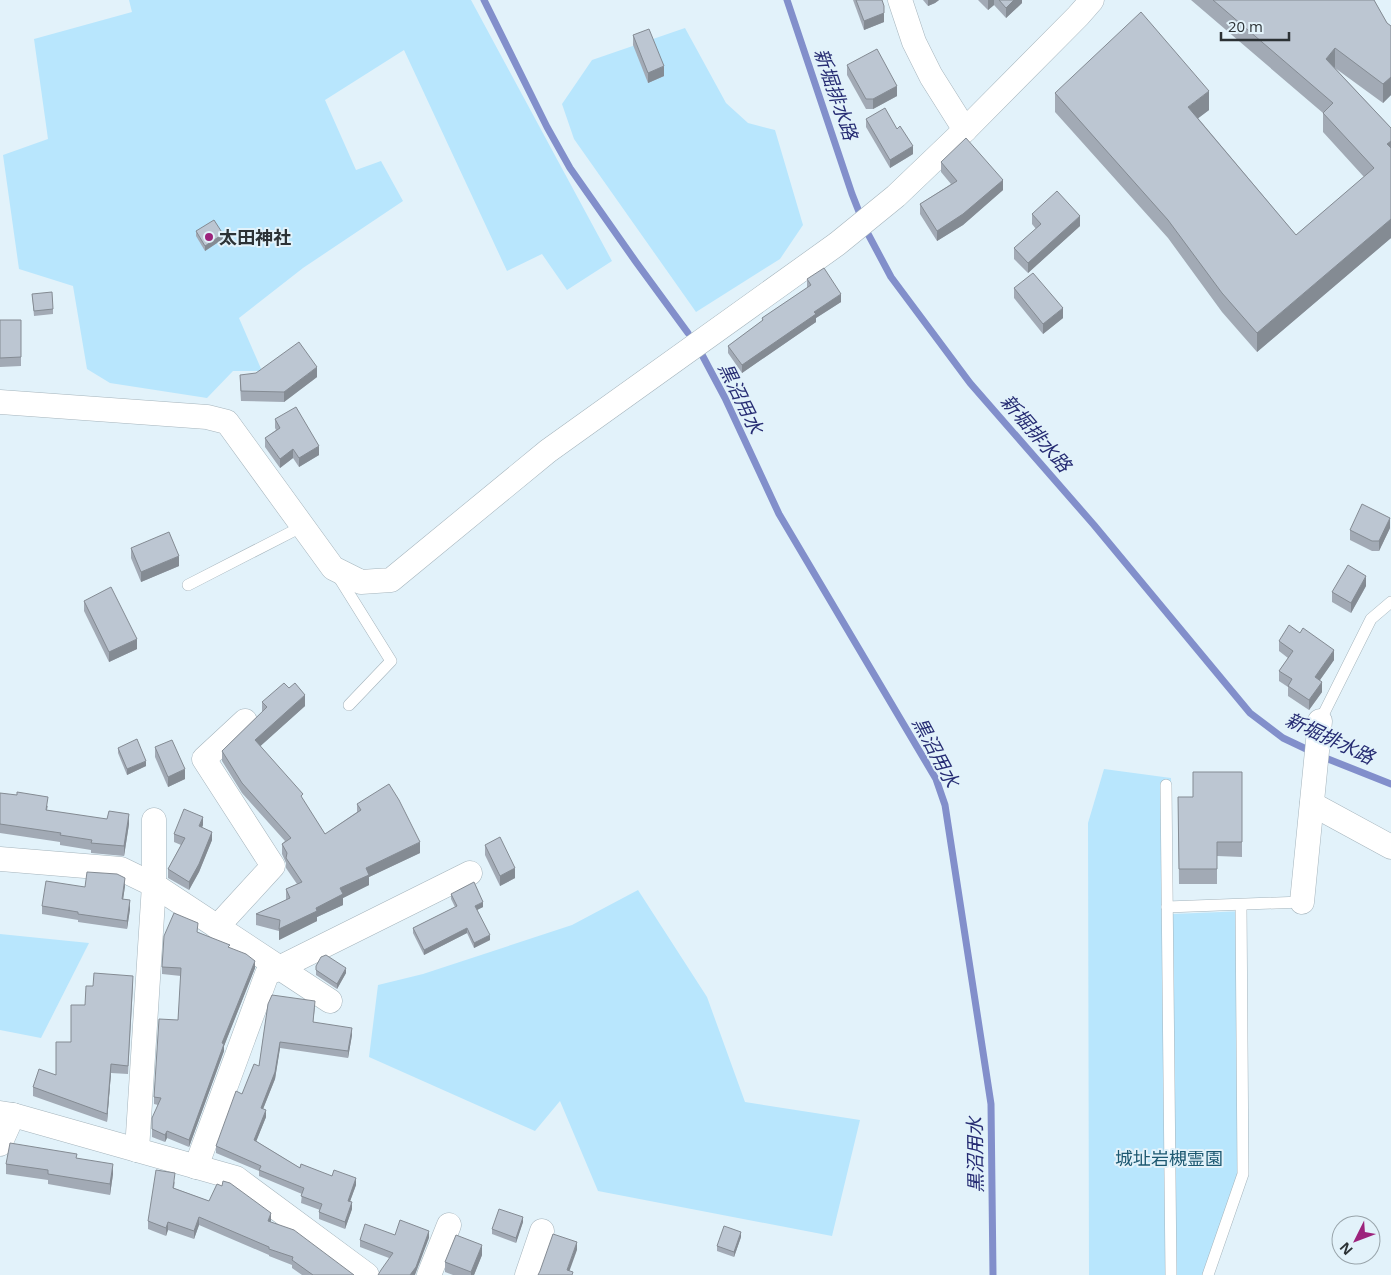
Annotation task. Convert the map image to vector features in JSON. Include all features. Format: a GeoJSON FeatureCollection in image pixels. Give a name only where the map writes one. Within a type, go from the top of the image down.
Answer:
{"type":"FeatureCollection","features":[{"type":"Feature","properties":{"kind":"street"},"geometry":{"type":"LineString","coordinates":[[900,0],[914,42],[926,68],[965,130]]}},
{"type":"Feature","properties":{"kind":"street"},"geometry":{"type":"LineString","coordinates":[[0,402],[206,417],[228,422],[334,568],[361,582],[390,580],[548,451],[837,244],[896,196],[965,130],[1092,0]]}},
{"type":"Feature","properties":{"kind":"street"},"geometry":{"type":"LineString","coordinates":[[217,927],[273,866],[204,759],[244,721]]}},
{"type":"Feature","properties":{"kind":"street"},"geometry":{"type":"LineString","coordinates":[[1302,902],[1320,721]]}},
{"type":"Feature","properties":{"kind":"street"},"geometry":{"type":"LineString","coordinates":[[1312,804],[1391,847]]}},
{"type":"Feature","properties":{"kind":"street"},"geometry":{"type":"LineString","coordinates":[[137,1150],[154,885],[154,820]]}},
{"type":"Feature","properties":{"kind":"street"},"geometry":{"type":"LineString","coordinates":[[0,860],[120,869],[154,885],[330,1001]]}},
{"type":"Feature","properties":{"kind":"street"},"geometry":{"type":"LineString","coordinates":[[196,1166],[267,974],[470,873]]}},
{"type":"Feature","properties":{"kind":"street"},"geometry":{"type":"LineString","coordinates":[[0,1144],[6,1114],[236,1178],[367,1275]]}},
{"type":"Feature","properties":{"kind":"street"},"geometry":{"type":"LineString","coordinates":[[429,1275],[450,1224]]}},
{"type":"Feature","properties":{"kind":"street"},"geometry":{"type":"LineString","coordinates":[[527,1275],[542,1231]]}},
{"type":"Feature","properties":{"kind":"lane"},"geometry":{"type":"LineString","coordinates":[[188,585],[303,526]]}},
{"type":"Feature","properties":{"kind":"lane"},"geometry":{"type":"LineString","coordinates":[[334,568],[391,662],[349,705]]}},
{"type":"Feature","properties":{"kind":"lane"},"geometry":{"type":"LineString","coordinates":[[1320,721],[1371,619],[1391,602]]}},
{"type":"Feature","properties":{"kind":"lane"},"geometry":{"type":"LineString","coordinates":[[1166,785],[1171,1275]]}},
{"type":"Feature","properties":{"kind":"lane"},"geometry":{"type":"LineString","coordinates":[[1167,907],[1302,902]]}},
{"type":"Feature","properties":{"kind":"lane"},"geometry":{"type":"LineString","coordinates":[[1208,1275],[1243,1174],[1241,905]]}},
{"type":"Feature","properties":{"kind":"green space"},"geometry":{"type":"Polygon","coordinates":[[[129,0],[471,0],[612,261],[567,290],[542,254],[507,271],[404,50],[325,100],[356,170],[381,161],[403,201],[303,268],[239,318],[262,371],[233,371],[207,398],[110,383],[87,369],[73,286],[19,269],[3,155],[48,139],[34,39],[132,12],[129,0]]]}},
{"type":"Feature","properties":{"kind":"green space"},"geometry":{"type":"Polygon","coordinates":[[[685,28],[726,103],[748,123],[775,130],[803,225],[780,259],[696,312],[574,139],[562,104],[592,60],[685,28]]]}},
{"type":"Feature","properties":{"kind":"green space","name":"城址岩槻霊園"},"geometry":{"type":"Polygon","coordinates":[[[1104,769],[1171,778],[1173,914],[1245,911],[1249,1172],[1210,1275],[1089,1275],[1088,823],[1104,769]]]}},
{"type":"Feature","properties":{"kind":"green space"},"geometry":{"type":"Polygon","coordinates":[[[638,890],[707,997],[745,1102],[860,1120],[832,1236],[598,1191],[560,1101],[535,1131],[369,1057],[378,985],[423,974],[572,925],[638,890]]]}},
{"type":"Feature","properties":{"kind":"green space"},"geometry":{"type":"Polygon","coordinates":[[[0,934],[89,943],[41,1038],[0,1030],[0,934]]]}},
{"type":"Feature","properties":{"kind":"building"},"geometry":{"type":"Polygon","coordinates":[[[856,0],[882,0],[884,13],[864,21],[856,0]]]}},
{"type":"Feature","properties":{"kind":"building"},"geometry":{"type":"Polygon","coordinates":[[[999,0],[1014,0],[1006,8],[999,0]]]}},
{"type":"Feature","properties":{"kind":"building"},"geometry":{"type":"Polygon","coordinates":[[[1213,0],[1374,0],[1387,23],[1391,26],[1391,77],[1383,84],[1335,48],[1326,59],[1391,128],[1391,141],[1387,144],[1391,148],[1391,219],[1257,333],[1222,293],[1168,220],[1055,93],[1141,12],[1209,91],[1188,107],[1296,235],[1374,168],[1323,113],[1333,103],[1213,0]]]}},
{"type":"Feature","properties":{"kind":"building"},"geometry":{"type":"Polygon","coordinates":[[[649,29],[664,66],[648,73],[633,35],[649,29]]]}},
{"type":"Feature","properties":{"kind":"building"},"geometry":{"type":"Polygon","coordinates":[[[877,49],[897,86],[873,99],[866,99],[847,65],[877,49]]]}},
{"type":"Feature","properties":{"kind":"building"},"geometry":{"type":"Polygon","coordinates":[[[885,108],[897,129],[900,126],[913,146],[890,160],[866,119],[885,108]]]}},
{"type":"Feature","properties":{"kind":"building"},"geometry":{"type":"Polygon","coordinates":[[[966,138],[1003,180],[963,214],[937,231],[920,204],[957,181],[941,162],[966,138]]]}},
{"type":"Feature","properties":{"kind":"building"},"geometry":{"type":"Polygon","coordinates":[[[1057,191],[1080,216],[1028,263],[1014,248],[1041,224],[1032,214],[1057,191]]]}},
{"type":"Feature","properties":{"kind":"building"},"geometry":{"type":"Polygon","coordinates":[[[214,220],[223,234],[205,246],[196,231],[214,220]]]}},
{"type":"Feature","properties":{"kind":"building"},"geometry":{"type":"Polygon","coordinates":[[[824,268],[841,294],[814,312],[816,314],[742,365],[728,346],[763,320],[762,318],[811,285],[807,279],[824,268]]]}},
{"type":"Feature","properties":{"kind":"building"},"geometry":{"type":"Polygon","coordinates":[[[1033,273],[1063,308],[1043,324],[1014,288],[1033,273]]]}},
{"type":"Feature","properties":{"kind":"building"},"geometry":{"type":"Polygon","coordinates":[[[52,292],[53,309],[34,311],[32,294],[52,292]]]}},
{"type":"Feature","properties":{"kind":"building"},"geometry":{"type":"Polygon","coordinates":[[[0,320],[21,320],[21,357],[0,358],[0,320]]]}},
{"type":"Feature","properties":{"kind":"building"},"geometry":{"type":"Polygon","coordinates":[[[299,342],[317,367],[284,392],[241,391],[240,375],[256,373],[299,342]]]}},
{"type":"Feature","properties":{"kind":"building"},"geometry":{"type":"Polygon","coordinates":[[[296,407],[319,446],[299,458],[293,449],[280,459],[265,438],[280,428],[275,419],[296,407]]]}},
{"type":"Feature","properties":{"kind":"building"},"geometry":{"type":"Polygon","coordinates":[[[1362,504],[1390,518],[1379,541],[1372,541],[1350,530],[1362,504]]]}},
{"type":"Feature","properties":{"kind":"building"},"geometry":{"type":"Polygon","coordinates":[[[169,532],[179,556],[141,572],[131,548],[169,532]]]}},
{"type":"Feature","properties":{"kind":"building"},"geometry":{"type":"Polygon","coordinates":[[[1348,565],[1366,576],[1351,603],[1332,592],[1348,565]]]}},
{"type":"Feature","properties":{"kind":"building"},"geometry":{"type":"Polygon","coordinates":[[[111,587],[137,639],[109,652],[84,601],[111,587]]]}},
{"type":"Feature","properties":{"kind":"building"},"geometry":{"type":"Polygon","coordinates":[[[1289,625],[1300,633],[1303,628],[1334,650],[1315,677],[1322,682],[1309,700],[1288,686],[1292,679],[1279,671],[1293,651],[1279,641],[1289,625]]]}},
{"type":"Feature","properties":{"kind":"building"},"geometry":{"type":"Polygon","coordinates":[[[284,683],[289,688],[295,683],[305,695],[255,740],[303,794],[301,796],[325,834],[361,810],[357,804],[389,784],[420,842],[366,868],[369,875],[340,888],[343,894],[316,908],[317,911],[279,929],[280,920],[256,914],[290,898],[286,889],[302,882],[286,858],[287,853],[282,844],[291,838],[242,783],[222,751],[267,707],[262,702],[284,683]]]}},
{"type":"Feature","properties":{"kind":"building"},"geometry":{"type":"Polygon","coordinates":[[[137,739],[146,761],[127,769],[118,748],[137,739]]]}},
{"type":"Feature","properties":{"kind":"building"},"geometry":{"type":"Polygon","coordinates":[[[172,740],[185,769],[168,777],[155,747],[172,740]]]}},
{"type":"Feature","properties":{"kind":"building"},"geometry":{"type":"Polygon","coordinates":[[[1193,772],[1242,772],[1242,842],[1217,842],[1217,869],[1179,869],[1178,797],[1193,797],[1193,772]]]}},
{"type":"Feature","properties":{"kind":"building"},"geometry":{"type":"Polygon","coordinates":[[[17,792],[48,797],[46,810],[107,819],[109,811],[129,814],[124,846],[91,843],[92,840],[60,835],[61,833],[0,824],[0,793],[17,795],[17,792]]]}},
{"type":"Feature","properties":{"kind":"building"},"geometry":{"type":"Polygon","coordinates":[[[184,809],[203,817],[199,826],[212,832],[199,864],[189,882],[168,869],[185,838],[174,834],[184,809]]]}},
{"type":"Feature","properties":{"kind":"building"},"geometry":{"type":"Polygon","coordinates":[[[500,837],[515,868],[500,876],[485,845],[500,837]]]}},
{"type":"Feature","properties":{"kind":"building"},"geometry":{"type":"Polygon","coordinates":[[[87,872],[117,874],[125,878],[122,899],[130,900],[127,921],[78,914],[78,912],[42,906],[46,881],[85,887],[87,872]]]}},
{"type":"Feature","properties":{"kind":"building"},"geometry":{"type":"Polygon","coordinates":[[[474,882],[483,902],[475,906],[490,935],[474,943],[467,928],[424,950],[413,928],[457,906],[451,894],[474,882]]]}},
{"type":"Feature","properties":{"kind":"building"},"geometry":{"type":"Polygon","coordinates":[[[174,913],[198,923],[197,932],[230,945],[228,947],[246,954],[255,961],[222,1043],[224,1044],[189,1140],[167,1131],[165,1135],[152,1129],[152,1118],[161,1098],[154,1097],[159,1019],[178,1020],[181,968],[162,967],[164,936],[174,913]]]}},
{"type":"Feature","properties":{"kind":"building"},"geometry":{"type":"Polygon","coordinates":[[[326,955],[346,968],[337,984],[316,970],[321,957],[326,955]]]}},
{"type":"Feature","properties":{"kind":"building"},"geometry":{"type":"Polygon","coordinates":[[[94,973],[133,976],[128,1066],[111,1064],[107,1114],[33,1087],[39,1069],[56,1075],[56,1042],[71,1042],[71,1005],[85,1005],[86,986],[93,986],[94,973]]]}},
{"type":"Feature","properties":{"kind":"building"},"geometry":{"type":"Polygon","coordinates":[[[272,995],[315,1001],[313,1022],[352,1028],[348,1051],[280,1042],[275,1072],[261,1108],[266,1110],[254,1140],[300,1168],[301,1164],[332,1176],[334,1170],[356,1178],[348,1201],[352,1202],[345,1222],[319,1212],[322,1204],[301,1196],[304,1188],[259,1170],[261,1166],[216,1146],[236,1091],[242,1094],[254,1064],[259,1066],[268,1004],[272,995]]]}},
{"type":"Feature","properties":{"kind":"building"},"geometry":{"type":"Polygon","coordinates":[[[10,1143],[77,1154],[76,1158],[113,1164],[110,1184],[48,1174],[48,1170],[6,1164],[10,1143]]]}},
{"type":"Feature","properties":{"kind":"building"},"geometry":{"type":"Polygon","coordinates":[[[156,1170],[175,1173],[173,1188],[209,1201],[217,1184],[222,1186],[223,1181],[230,1183],[271,1213],[268,1221],[294,1230],[354,1275],[313,1275],[292,1260],[293,1257],[269,1249],[269,1247],[199,1217],[194,1231],[168,1222],[166,1228],[148,1221],[156,1170]]]}},
{"type":"Feature","properties":{"kind":"building"},"geometry":{"type":"Polygon","coordinates":[[[499,1209],[523,1217],[516,1238],[492,1229],[499,1209]]]}},
{"type":"Feature","properties":{"kind":"building"},"geometry":{"type":"Polygon","coordinates":[[[400,1220],[429,1231],[416,1267],[410,1275],[378,1275],[393,1253],[360,1240],[365,1224],[395,1235],[400,1220]]]}},
{"type":"Feature","properties":{"kind":"building"},"geometry":{"type":"Polygon","coordinates":[[[724,1226],[741,1232],[734,1252],[717,1246],[724,1226]]]}},
{"type":"Feature","properties":{"kind":"building"},"geometry":{"type":"Polygon","coordinates":[[[553,1234],[577,1242],[567,1270],[573,1272],[572,1275],[538,1275],[553,1234]]]}},
{"type":"Feature","properties":{"kind":"building"},"geometry":{"type":"Polygon","coordinates":[[[456,1235],[482,1245],[471,1272],[445,1262],[456,1235]]]}},
{"type":"Feature","properties":{"kind":"waterway","name":"黒沼用水"},"geometry":{"type":"LineString","coordinates":[[484,0],[547,127],[570,168],[688,333]]}},
{"type":"Feature","properties":{"kind":"waterway","name":"新堀排水路"},"geometry":{"type":"LineString","coordinates":[[787,0],[852,194],[867,232],[891,277],[970,383],[1094,525],[1250,713],[1283,738],[1323,757],[1391,784]]}},
{"type":"Feature","properties":{"kind":"waterway","name":"黒沼用水"},"geometry":{"type":"LineString","coordinates":[[700,351],[725,398],[779,514],[936,779],[945,805],[991,1104],[993,1275]]}},
{"type":"Feature","properties":{"kind":"place","name":"太田神社"},"geometry":{"type":"Point","coordinates":[209,237]}}]}
